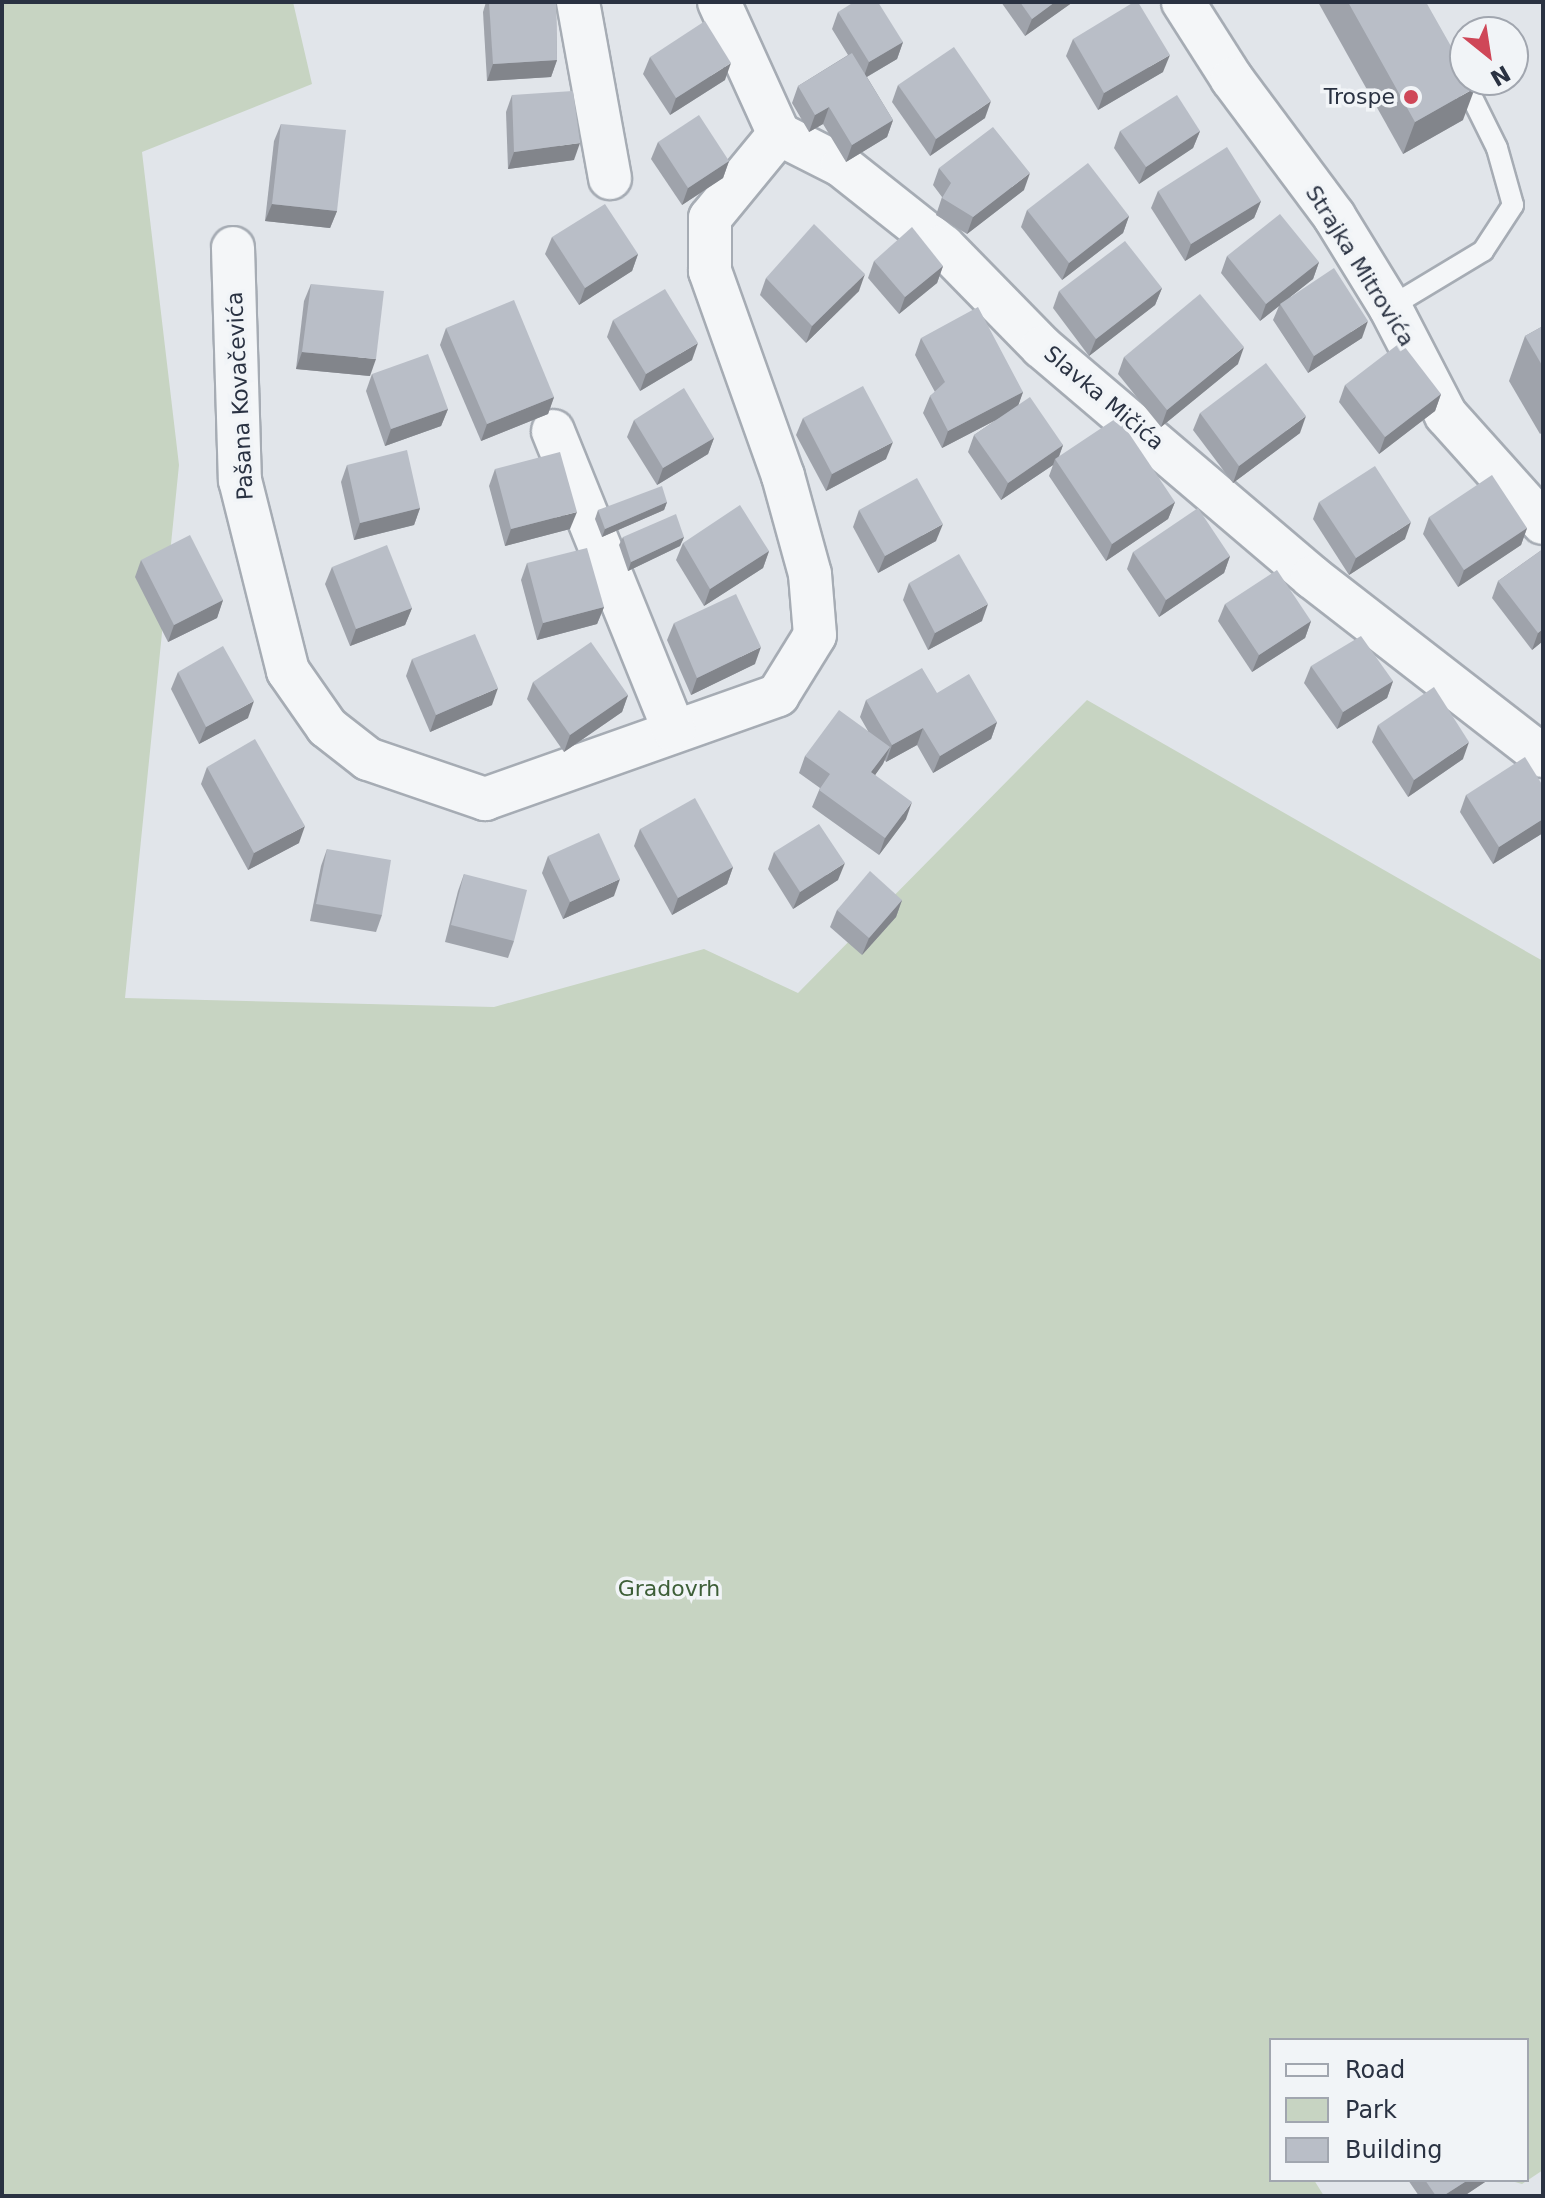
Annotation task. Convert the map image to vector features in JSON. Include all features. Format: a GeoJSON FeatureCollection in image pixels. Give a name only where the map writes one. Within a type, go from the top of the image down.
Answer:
{"type":"FeatureCollection","features":[{"type":"Feature","properties":{"kind":"street"},"geometry":{"type":"LineString","coordinates":[[578,2],[610,178]]}},
{"type":"Feature","properties":{"kind":"street"},"geometry":{"type":"LineString","coordinates":[[719,2],[779,134]]}},
{"type":"Feature","properties":{"kind":"street","name":"Strajka Mitrovića"},"geometry":{"type":"LineString","coordinates":[[1183,2],[1232,79],[1334,216],[1390,307],[1446,415],[1543,523]]}},
{"type":"Feature","properties":{"kind":"street","name":"Pašana Kovačevića"},"geometry":{"type":"LineString","coordinates":[[233,248],[240,480],[288,671],[327,727],[368,759],[485,799],[778,695],[815,635],[810,574],[783,476],[710,271],[710,218],[779,134]]}},
{"type":"Feature","properties":{"kind":"street","name":"Slavka Mičića"},"geometry":{"type":"LineString","coordinates":[[779,134],[842,166],[943,246],[1042,347],[1312,577],[1543,756]]}},
{"type":"Feature","properties":{"kind":"street"},"geometry":{"type":"LineString","coordinates":[[553,431],[674,731]]}},
{"type":"Feature","properties":{"kind":"lane"},"geometry":{"type":"LineString","coordinates":[[1390,307],[1483,251],[1513,205],[1509,179],[1483,115],[1447,51]]}},
{"type":"Feature","properties":{"kind":"green space","name":"Gradovrh"},"geometry":{"type":"Polygon","coordinates":[[[2,2],[293,2],[312,84],[142,152],[179,465],[125,998],[494,1007],[704,949],[798,993],[1087,700],[1543,961],[1543,2170],[1529,2179],[1529,2038],[1269,2038],[1269,2182],[1315,2182],[1324,2196],[2,2196],[2,2]]]}},
{"type":"Feature","properties":{"kind":"building"},"geometry":{"type":"Polygon","coordinates":[[[489,2],[556,2],[557,60],[493,64],[489,2]]]}},
{"type":"Feature","properties":{"kind":"building"},"geometry":{"type":"Polygon","coordinates":[[[854,2],[878,2],[903,42],[869,62],[838,12],[854,2]]]}},
{"type":"Feature","properties":{"kind":"building"},"geometry":{"type":"Polygon","coordinates":[[[1020,2],[1055,2],[1032,19],[1020,2]]]}},
{"type":"Feature","properties":{"kind":"building"},"geometry":{"type":"Polygon","coordinates":[[[1138,2],[1170,55],[1104,93],[1073,39],[1138,2]]]}},
{"type":"Feature","properties":{"kind":"building"},"geometry":{"type":"Polygon","coordinates":[[[1348,2],[1426,2],[1449,43],[1449,96],[1461,96],[1415,122],[1348,2]]]}},
{"type":"Feature","properties":{"kind":"building"},"geometry":{"type":"Polygon","coordinates":[[[705,21],[731,63],[676,98],[650,57],[705,21]]]}},
{"type":"Feature","properties":{"kind":"building"},"geometry":{"type":"Polygon","coordinates":[[[954,47],[991,101],[936,139],[898,85],[954,47]]]}},
{"type":"Feature","properties":{"kind":"building"},"geometry":{"type":"Polygon","coordinates":[[[852,53],[893,120],[852,145],[829,107],[815,115],[798,86],[852,53]]]}},
{"type":"Feature","properties":{"kind":"building"},"geometry":{"type":"Polygon","coordinates":[[[573,91],[580,143],[514,152],[512,95],[573,91]]]}},
{"type":"Feature","properties":{"kind":"building"},"geometry":{"type":"Polygon","coordinates":[[[1177,95],[1200,131],[1146,167],[1120,131],[1177,95]]]}},
{"type":"Feature","properties":{"kind":"building"},"geometry":{"type":"Polygon","coordinates":[[[699,115],[729,161],[688,188],[658,142],[699,115]]]}},
{"type":"Feature","properties":{"kind":"building"},"geometry":{"type":"Polygon","coordinates":[[[281,124],[346,130],[337,211],[272,204],[281,124]]]}},
{"type":"Feature","properties":{"kind":"building"},"geometry":{"type":"Polygon","coordinates":[[[993,127],[1030,173],[973,217],[942,198],[951,183],[939,168],[993,127]]]}},
{"type":"Feature","properties":{"kind":"building"},"geometry":{"type":"Polygon","coordinates":[[[1227,147],[1261,201],[1191,244],[1158,191],[1227,147]]]}},
{"type":"Feature","properties":{"kind":"building"},"geometry":{"type":"Polygon","coordinates":[[[1088,163],[1129,216],[1069,263],[1027,210],[1088,163]]]}},
{"type":"Feature","properties":{"kind":"building"},"geometry":{"type":"Polygon","coordinates":[[[605,204],[638,254],[585,288],[552,237],[605,204]]]}},
{"type":"Feature","properties":{"kind":"building"},"geometry":{"type":"Polygon","coordinates":[[[1280,214],[1319,262],[1266,304],[1227,256],[1280,214]]]}},
{"type":"Feature","properties":{"kind":"building"},"geometry":{"type":"Polygon","coordinates":[[[814,224],[865,274],[812,326],[766,278],[814,224]]]}},
{"type":"Feature","properties":{"kind":"building"},"geometry":{"type":"Polygon","coordinates":[[[912,227],[943,266],[905,297],[874,261],[912,227]]]}},
{"type":"Feature","properties":{"kind":"building"},"geometry":{"type":"Polygon","coordinates":[[[1125,241],[1162,288],[1096,339],[1059,291],[1125,241]]]}},
{"type":"Feature","properties":{"kind":"building"},"geometry":{"type":"Polygon","coordinates":[[[1334,268],[1368,321],[1314,356],[1280,304],[1334,268]]]}},
{"type":"Feature","properties":{"kind":"building"},"geometry":{"type":"Polygon","coordinates":[[[311,284],[384,291],[376,359],[302,352],[311,284]]]}},
{"type":"Feature","properties":{"kind":"building"},"geometry":{"type":"Polygon","coordinates":[[[665,289],[698,343],[646,374],[613,320],[665,289]]]}},
{"type":"Feature","properties":{"kind":"building"},"geometry":{"type":"Polygon","coordinates":[[[1200,294],[1244,347],[1167,410],[1124,357],[1200,294]]]}},
{"type":"Feature","properties":{"kind":"building"},"geometry":{"type":"Polygon","coordinates":[[[514,300],[554,397],[487,424],[446,328],[514,300]]]}},
{"type":"Feature","properties":{"kind":"building"},"geometry":{"type":"Polygon","coordinates":[[[978,307],[1023,392],[948,431],[930,396],[945,382],[921,338],[978,307]]]}},
{"type":"Feature","properties":{"kind":"building"},"geometry":{"type":"Polygon","coordinates":[[[1543,326],[1543,367],[1525,336],[1543,326]]]}},
{"type":"Feature","properties":{"kind":"building"},"geometry":{"type":"Polygon","coordinates":[[[1401,342],[1441,394],[1385,437],[1345,385],[1401,342]]]}},
{"type":"Feature","properties":{"kind":"building"},"geometry":{"type":"Polygon","coordinates":[[[428,354],[448,409],[391,429],[372,374],[428,354]]]}},
{"type":"Feature","properties":{"kind":"building"},"geometry":{"type":"Polygon","coordinates":[[[1266,363],[1306,416],[1239,466],[1200,413],[1266,363]]]}},
{"type":"Feature","properties":{"kind":"building"},"geometry":{"type":"Polygon","coordinates":[[[863,386],[893,442],[832,474],[803,418],[863,386]]]}},
{"type":"Feature","properties":{"kind":"building"},"geometry":{"type":"Polygon","coordinates":[[[684,388],[714,438],[663,468],[634,420],[684,388]]]}},
{"type":"Feature","properties":{"kind":"building"},"geometry":{"type":"Polygon","coordinates":[[[1030,397],[1063,445],[1008,483],[974,435],[1030,397]]]}},
{"type":"Feature","properties":{"kind":"building"},"geometry":{"type":"Polygon","coordinates":[[[1118,417],[1175,502],[1112,544],[1055,459],[1118,417]]]}},
{"type":"Feature","properties":{"kind":"building"},"geometry":{"type":"Polygon","coordinates":[[[407,450],[420,508],[360,523],[347,465],[407,450]]]}},
{"type":"Feature","properties":{"kind":"building"},"geometry":{"type":"Polygon","coordinates":[[[560,452],[577,512],[511,529],[495,469],[560,452]]]}},
{"type":"Feature","properties":{"kind":"building"},"geometry":{"type":"Polygon","coordinates":[[[1375,466],[1411,522],[1356,558],[1319,502],[1375,466]]]}},
{"type":"Feature","properties":{"kind":"building"},"geometry":{"type":"Polygon","coordinates":[[[1492,475],[1527,528],[1464,570],[1429,517],[1492,475]]]}},
{"type":"Feature","properties":{"kind":"building"},"geometry":{"type":"Polygon","coordinates":[[[917,478],[943,524],[885,556],[859,510],[917,478]]]}},
{"type":"Feature","properties":{"kind":"building"},"geometry":{"type":"Polygon","coordinates":[[[662,486],[667,502],[605,529],[598,510],[662,486]]]}},
{"type":"Feature","properties":{"kind":"building"},"geometry":{"type":"Polygon","coordinates":[[[740,505],[769,551],[710,589],[683,543],[740,505]]]}},
{"type":"Feature","properties":{"kind":"building"},"geometry":{"type":"Polygon","coordinates":[[[1198,508],[1230,556],[1166,600],[1133,552],[1198,508]]]}},
{"type":"Feature","properties":{"kind":"building"},"geometry":{"type":"Polygon","coordinates":[[[676,514],[684,537],[631,562],[623,537],[676,514]]]}},
{"type":"Feature","properties":{"kind":"building"},"geometry":{"type":"Polygon","coordinates":[[[190,535],[223,600],[174,625],[141,560],[190,535]]]}},
{"type":"Feature","properties":{"kind":"building"},"geometry":{"type":"Polygon","coordinates":[[[387,545],[412,608],[356,629],[332,567],[387,545]]]}},
{"type":"Feature","properties":{"kind":"building"},"geometry":{"type":"Polygon","coordinates":[[[587,548],[604,607],[543,623],[527,563],[587,548]]]}},
{"type":"Feature","properties":{"kind":"building"},"geometry":{"type":"Polygon","coordinates":[[[1543,549],[1543,629],[1538,633],[1498,581],[1543,549]]]}},
{"type":"Feature","properties":{"kind":"building"},"geometry":{"type":"Polygon","coordinates":[[[959,554],[988,604],[935,633],[909,583],[959,554]]]}},
{"type":"Feature","properties":{"kind":"building"},"geometry":{"type":"Polygon","coordinates":[[[1277,570],[1311,621],[1259,655],[1225,604],[1277,570]]]}},
{"type":"Feature","properties":{"kind":"building"},"geometry":{"type":"Polygon","coordinates":[[[736,594],[761,647],[697,678],[674,623],[736,594]]]}},
{"type":"Feature","properties":{"kind":"building"},"geometry":{"type":"Polygon","coordinates":[[[475,634],[498,688],[436,715],[412,659],[475,634]]]}},
{"type":"Feature","properties":{"kind":"building"},"geometry":{"type":"Polygon","coordinates":[[[1361,636],[1393,681],[1343,712],[1311,666],[1361,636]]]}},
{"type":"Feature","properties":{"kind":"building"},"geometry":{"type":"Polygon","coordinates":[[[591,642],[628,695],[570,735],[533,682],[591,642]]]}},
{"type":"Feature","properties":{"kind":"building"},"geometry":{"type":"Polygon","coordinates":[[[223,646],[254,701],[206,727],[178,672],[223,646]]]}},
{"type":"Feature","properties":{"kind":"building"},"geometry":{"type":"Polygon","coordinates":[[[922,668],[937,693],[969,674],[997,722],[940,756],[923,728],[892,745],[866,700],[922,668]]]}},
{"type":"Feature","properties":{"kind":"building"},"geometry":{"type":"Polygon","coordinates":[[[1434,687],[1469,742],[1414,780],[1378,725],[1434,687]]]}},
{"type":"Feature","properties":{"kind":"building"},"geometry":{"type":"Polygon","coordinates":[[[839,710],[890,747],[871,772],[912,802],[885,838],[819,790],[830,774],[805,756],[839,710]]]}},
{"type":"Feature","properties":{"kind":"building"},"geometry":{"type":"Polygon","coordinates":[[[255,739],[305,826],[254,853],[207,767],[255,739]]]}},
{"type":"Feature","properties":{"kind":"building"},"geometry":{"type":"Polygon","coordinates":[[[1525,757],[1543,786],[1543,819],[1499,847],[1466,795],[1525,757]]]}},
{"type":"Feature","properties":{"kind":"building"},"geometry":{"type":"Polygon","coordinates":[[[695,798],[733,867],[678,898],[640,829],[695,798]]]}},
{"type":"Feature","properties":{"kind":"building"},"geometry":{"type":"Polygon","coordinates":[[[819,824],[845,863],[800,892],[774,852],[819,824]]]}},
{"type":"Feature","properties":{"kind":"building"},"geometry":{"type":"Polygon","coordinates":[[[599,833],[620,879],[570,902],[548,856],[599,833]]]}},
{"type":"Feature","properties":{"kind":"building"},"geometry":{"type":"Polygon","coordinates":[[[327,849],[391,860],[382,915],[316,904],[327,849]]]}},
{"type":"Feature","properties":{"kind":"building"},"geometry":{"type":"Polygon","coordinates":[[[870,871],[902,900],[869,938],[837,910],[870,871]]]}},
{"type":"Feature","properties":{"kind":"building"},"geometry":{"type":"Polygon","coordinates":[[[464,874],[527,890],[514,941],[451,925],[464,874]]]}},
{"type":"Feature","properties":{"kind":"building"},"geometry":{"type":"Polygon","coordinates":[[[1426,2182],[1465,2182],[1443,2196],[1436,2196],[1426,2182]]]}},
{"type":"Feature","properties":{"kind":"place","name":"Trospe"},"geometry":{"type":"Point","coordinates":[1411,97]}}]}
